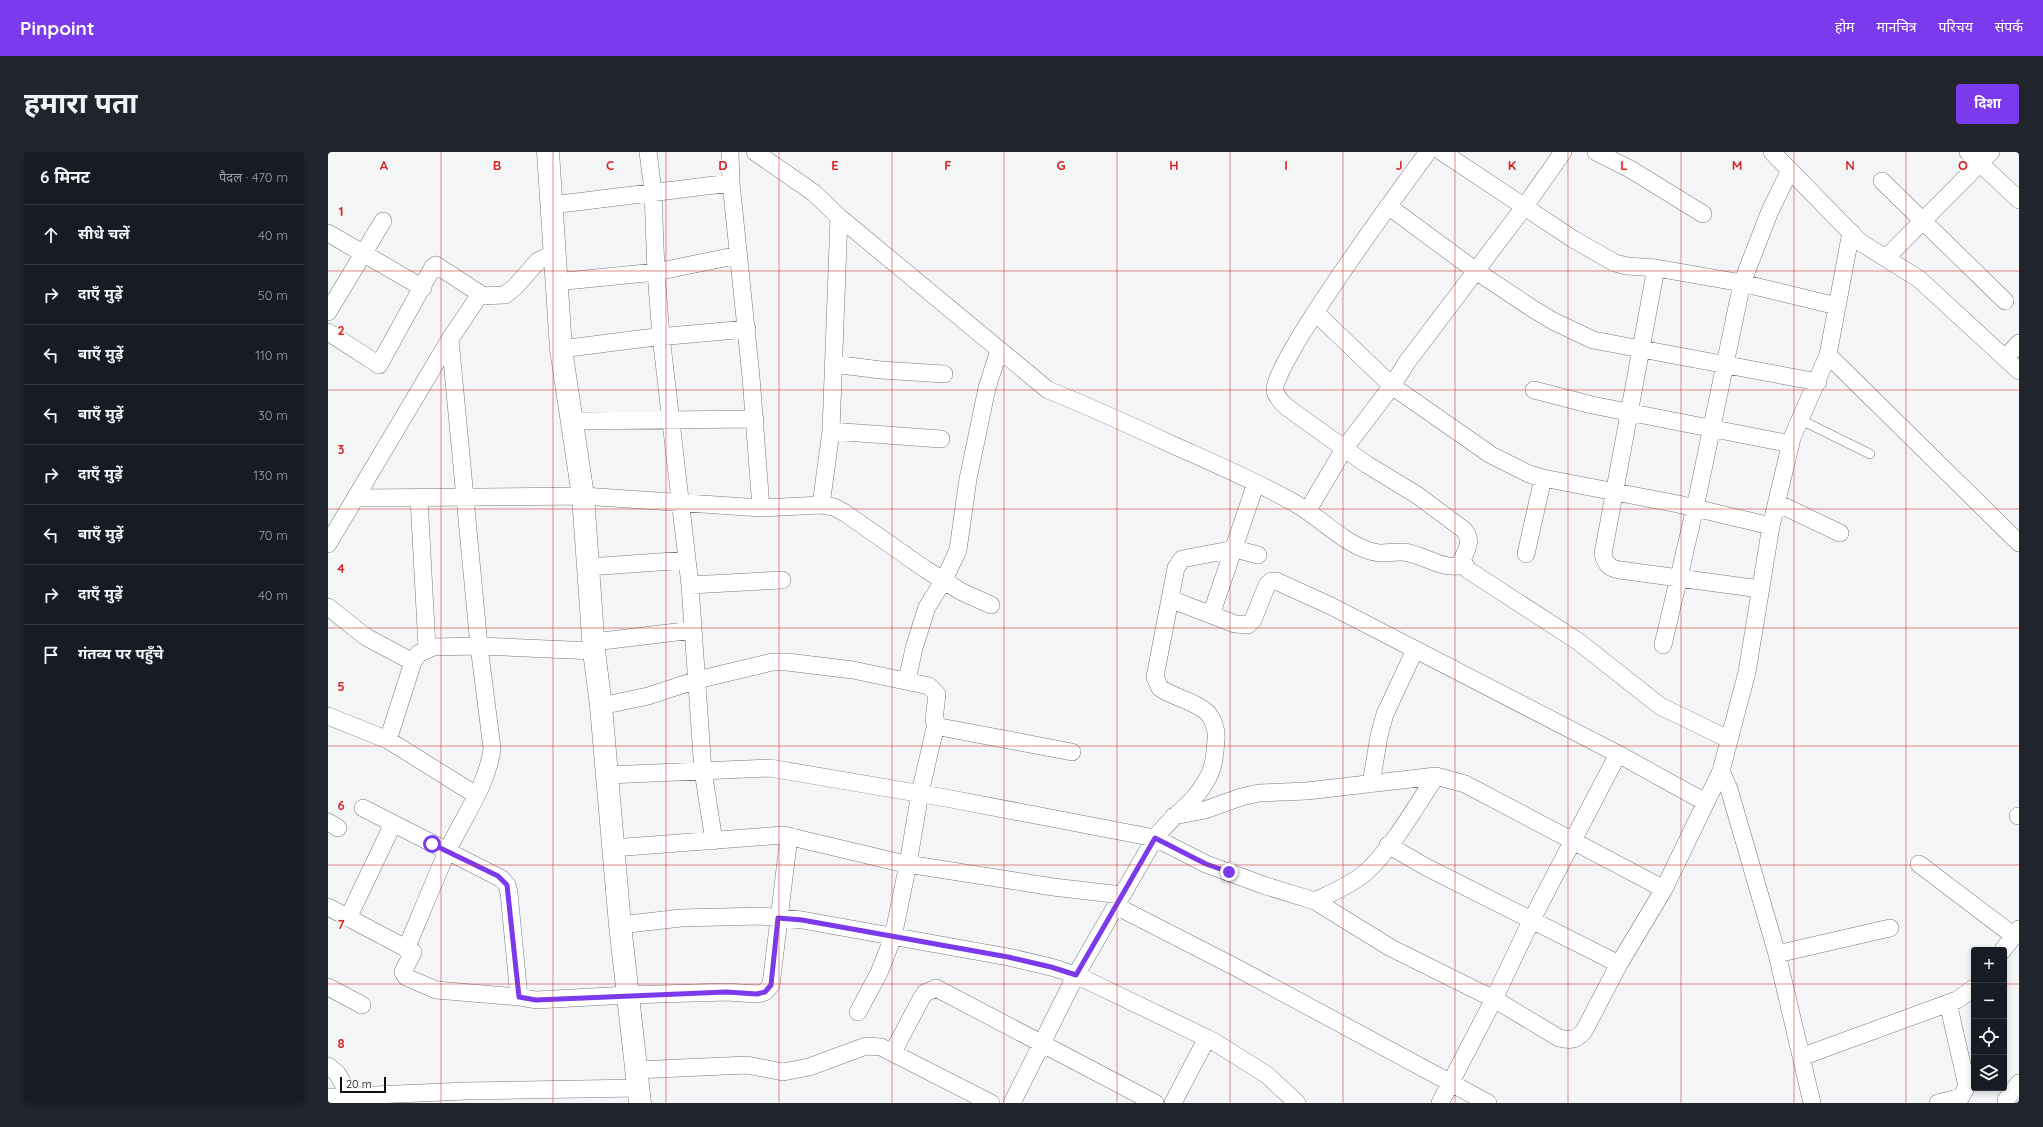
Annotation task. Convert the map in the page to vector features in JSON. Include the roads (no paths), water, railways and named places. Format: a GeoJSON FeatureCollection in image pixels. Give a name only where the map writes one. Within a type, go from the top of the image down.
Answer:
{"type":"FeatureCollection","features":[{"type":"Feature","properties":{"kind":"main road"},"geometry":{"type":"LineString","coordinates":[[548,152],[561,349],[583,496],[594,647],[608,775],[620,925],[638,1087]]}},
{"type":"Feature","properties":{"kind":"street"},"geometry":{"type":"LineString","coordinates":[[648,152],[653,191],[656,272],[661,336],[690,585],[703,771],[714,841]]}},
{"type":"Feature","properties":{"kind":"street"},"geometry":{"type":"LineString","coordinates":[[730,152],[731,183],[755,419],[761,508]]}},
{"type":"Feature","properties":{"kind":"street"},"geometry":{"type":"LineString","coordinates":[[755,152],[814,193],[839,217],[1048,390],[1086,405],[1256,483],[1308,510],[1328,527],[1367,550],[1383,555],[1402,552],[1419,555],[1437,564],[1449,566],[1464,565]]}},
{"type":"Feature","properties":{"kind":"street"},"geometry":{"type":"LineString","coordinates":[[1428,152],[1388,206],[1316,313],[1282,367],[1276,382],[1275,391],[1280,400],[1288,408],[1344,449],[1417,495],[1464,530],[1469,538],[1469,542],[1462,560],[1468,570],[1579,642],[1655,702],[1728,739]]}},
{"type":"Feature","properties":{"kind":"street"},"geometry":{"type":"LineString","coordinates":[[1442,152],[1580,243],[1615,263],[1627,266],[1656,268],[1742,283],[1837,306]]}},
{"type":"Feature","properties":{"kind":"street"},"geometry":{"type":"LineString","coordinates":[[1308,510],[1344,449],[1392,386],[1407,362],[1525,206],[1563,152]]}},
{"type":"Feature","properties":{"kind":"street"},"geometry":{"type":"LineString","coordinates":[[1596,152],[1630,169],[1703,214]]}},
{"type":"Feature","properties":{"kind":"street"},"geometry":{"type":"LineString","coordinates":[[1772,152],[1860,242],[1919,279],[2019,371]]}},
{"type":"Feature","properties":{"kind":"street"},"geometry":{"type":"LineString","coordinates":[[1886,258],[1923,220],[1980,156],[2019,200]]}},
{"type":"Feature","properties":{"kind":"street"},"geometry":{"type":"LineString","coordinates":[[1663,645],[1695,508],[1742,283],[1770,210],[1790,170]]}},
{"type":"Feature","properties":{"kind":"street"},"geometry":{"type":"LineString","coordinates":[[1882,181],[2005,301]]}},
{"type":"Feature","properties":{"kind":"street"},"geometry":{"type":"LineString","coordinates":[[552,205],[653,191],[731,183]]}},
{"type":"Feature","properties":{"kind":"street"},"geometry":{"type":"LineString","coordinates":[[1388,206],[1476,270],[1540,313],[1593,340],[1818,382]]}},
{"type":"Feature","properties":{"kind":"street"},"geometry":{"type":"LineString","coordinates":[[822,504],[831,431],[839,217]]}},
{"type":"Feature","properties":{"kind":"street"},"geometry":{"type":"LineString","coordinates":[[328,312],[383,221]]}},
{"type":"Feature","properties":{"kind":"street"},"geometry":{"type":"LineString","coordinates":[[608,775],[770,768],[1074,821],[1155,838],[1206,864],[1266,886],[1314,901],[1391,948],[1494,999],[1559,1038],[1569,1041],[1577,1039],[1584,1030],[1618,964],[1664,889],[1721,771],[1728,739],[1747,672],[1771,526],[1791,444],[1828,356],[1851,232]]}},
{"type":"Feature","properties":{"kind":"street"},"geometry":{"type":"LineString","coordinates":[[328,233],[363,255],[423,288]]}},
{"type":"Feature","properties":{"kind":"street"},"geometry":{"type":"LineString","coordinates":[[479,296],[505,295],[516,287],[538,261],[555,253]]}},
{"type":"Feature","properties":{"kind":"street"},"geometry":{"type":"LineString","coordinates":[[556,282],[656,272],[739,255]]}},
{"type":"Feature","properties":{"kind":"street"},"geometry":{"type":"LineString","coordinates":[[328,332],[379,365],[423,288],[433,267],[436,265],[479,293],[479,296]]}},
{"type":"Feature","properties":{"kind":"street"},"geometry":{"type":"LineString","coordinates":[[1656,268],[1603,554],[1606,563],[1611,568],[1760,589]]}},
{"type":"Feature","properties":{"kind":"street"},"geometry":{"type":"LineString","coordinates":[[328,544],[357,498],[450,339],[479,296]]}},
{"type":"Feature","properties":{"kind":"street"},"geometry":{"type":"LineString","coordinates":[[1316,313],[1392,386],[1491,455],[1529,474],[1695,508],[1771,526]]}},
{"type":"Feature","properties":{"kind":"street"},"geometry":{"type":"LineString","coordinates":[[561,349],[661,336],[746,329]]}},
{"type":"Feature","properties":{"kind":"street"},"geometry":{"type":"LineString","coordinates":[[406,949],[447,852],[476,795],[490,761],[492,748],[479,646],[450,339]]}},
{"type":"Feature","properties":{"kind":"street"},"geometry":{"type":"LineString","coordinates":[[2005,358],[2019,343]]}},
{"type":"Feature","properties":{"kind":"street"},"geometry":{"type":"LineString","coordinates":[[907,681],[914,648],[927,606],[944,580],[958,550],[968,479],[988,388],[1000,350]]}},
{"type":"Feature","properties":{"kind":"street"},"geometry":{"type":"LineString","coordinates":[[1828,356],[2019,543]]}},
{"type":"Feature","properties":{"kind":"street"},"geometry":{"type":"LineString","coordinates":[[833,364],[881,370],[944,374]]}},
{"type":"Feature","properties":{"kind":"street"},"geometry":{"type":"LineString","coordinates":[[1534,390],[1630,412],[1791,444]]}},
{"type":"Feature","properties":{"kind":"street"},"geometry":{"type":"LineString","coordinates":[[571,422],[755,419]]}},
{"type":"Feature","properties":{"kind":"street"},"geometry":{"type":"LineString","coordinates":[[831,431],[942,439]]}},
{"type":"Feature","properties":{"kind":"street"},"geometry":{"type":"LineString","coordinates":[[1526,554],[1543,478]]}},
{"type":"Feature","properties":{"kind":"street"},"geometry":{"type":"LineString","coordinates":[[1211,615],[1235,549],[1256,483]]}},
{"type":"Feature","properties":{"kind":"street"},"geometry":{"type":"LineString","coordinates":[[357,498],[583,496],[761,508],[822,504],[834,507],[845,513],[925,569],[962,592],[991,605]]}},
{"type":"Feature","properties":{"kind":"street"},"geometry":{"type":"LineString","coordinates":[[418,498],[427,648]]}},
{"type":"Feature","properties":{"kind":"street"},"geometry":{"type":"LineString","coordinates":[[1777,503],[1840,533]]}},
{"type":"Feature","properties":{"kind":"street"},"geometry":{"type":"LineString","coordinates":[[1012,1103],[1043,1044],[1076,975],[1155,838],[1174,816],[1194,798],[1207,781],[1214,761],[1216,734],[1213,720],[1205,710],[1165,692],[1157,684],[1155,677],[1176,568],[1182,559],[1235,549],[1258,555]]}},
{"type":"Feature","properties":{"kind":"street"},"geometry":{"type":"LineString","coordinates":[[588,567],[687,560]]}},
{"type":"Feature","properties":{"kind":"street"},"geometry":{"type":"LineString","coordinates":[[690,585],[782,580]]}},
{"type":"Feature","properties":{"kind":"street"},"geometry":{"type":"LineString","coordinates":[[1170,599],[1235,624],[1248,625],[1253,620],[1267,585],[1271,581],[1276,581],[1331,606],[1618,754],[1705,802]]}},
{"type":"Feature","properties":{"kind":"street"},"geometry":{"type":"LineString","coordinates":[[328,607],[366,636],[413,662]]}},
{"type":"Feature","properties":{"kind":"street"},"geometry":{"type":"LineString","coordinates":[[388,740],[413,662],[418,654],[427,648],[479,646],[594,647],[693,630]]}},
{"type":"Feature","properties":{"kind":"street"},"geometry":{"type":"LineString","coordinates":[[1371,784],[1379,736],[1385,714],[1416,650]]}},
{"type":"Feature","properties":{"kind":"street"},"geometry":{"type":"LineString","coordinates":[[601,706],[648,696],[697,680],[757,665],[787,662],[853,670],[929,686],[937,694],[934,720],[940,728],[1072,752]]}},
{"type":"Feature","properties":{"kind":"street"},"geometry":{"type":"LineString","coordinates":[[328,716],[388,740],[476,795]]}},
{"type":"Feature","properties":{"kind":"street"},"geometry":{"type":"LineString","coordinates":[[858,1012],[879,973],[893,937],[908,864],[920,793],[936,724]]}},
{"type":"Feature","properties":{"kind":"street"},"geometry":{"type":"LineString","coordinates":[[1440,1103],[1494,999],[1531,921],[1618,754]]}},
{"type":"Feature","properties":{"kind":"street"},"geometry":{"type":"LineString","coordinates":[[1721,771],[1729,789],[1777,954],[1812,1103]]}},
{"type":"Feature","properties":{"kind":"street"},"geometry":{"type":"LineString","coordinates":[[1174,816],[1205,810],[1241,797],[1259,793],[1307,791],[1436,776],[1465,784],[1664,889]]}},
{"type":"Feature","properties":{"kind":"street"},"geometry":{"type":"LineString","coordinates":[[1314,901],[1349,884],[1365,873],[1388,845],[1436,776]]}},
{"type":"Feature","properties":{"kind":"street"},"geometry":{"type":"LineString","coordinates":[[363,808],[447,852],[498,876],[507,885],[519,997]]}},
{"type":"Feature","properties":{"kind":"street"},"geometry":{"type":"LineString","coordinates":[[348,918],[394,824]]}},
{"type":"Feature","properties":{"kind":"street"},"geometry":{"type":"LineString","coordinates":[[613,848],[783,835],[908,864],[1053,887],[1119,901],[1236,968],[1488,1103]]}},
{"type":"Feature","properties":{"kind":"street"},"geometry":{"type":"LineString","coordinates":[[328,907],[413,952],[403,975],[436,990],[519,997],[536,1000],[726,992],[757,994],[765,992],[771,985],[788,836]]}},
{"type":"Feature","properties":{"kind":"street"},"geometry":{"type":"LineString","coordinates":[[1388,845],[1531,921],[1618,964]]}},
{"type":"Feature","properties":{"kind":"street"},"geometry":{"type":"LineString","coordinates":[[1919,864],[2016,933],[2005,947]]}},
{"type":"Feature","properties":{"kind":"street"},"geometry":{"type":"LineString","coordinates":[[620,925],[681,918],[761,916],[802,920],[1008,957],[1051,967],[1076,975],[1207,1038],[1267,1075],[1297,1103]]}},
{"type":"Feature","properties":{"kind":"street"},"geometry":{"type":"LineString","coordinates":[[1777,954],[1890,928]]}},
{"type":"Feature","properties":{"kind":"street"},"geometry":{"type":"LineString","coordinates":[[328,987],[362,1005]]}},
{"type":"Feature","properties":{"kind":"street"},"geometry":{"type":"LineString","coordinates":[[892,1052],[925,993],[936,988],[1155,1103]]}},
{"type":"Feature","properties":{"kind":"street"},"geometry":{"type":"LineString","coordinates":[[1801,1057],[1957,1000],[1971,990]]}},
{"type":"Feature","properties":{"kind":"street"},"geometry":{"type":"LineString","coordinates":[[1938,1103],[1961,1097],[1967,1086],[1948,1003]]}},
{"type":"Feature","properties":{"kind":"street"},"geometry":{"type":"LineString","coordinates":[[1173,1103],[1207,1038]]}},
{"type":"Feature","properties":{"kind":"street"},"geometry":{"type":"LineString","coordinates":[[328,1097],[466,1091],[638,1087],[747,1065],[783,1072],[809,1068],[866,1046],[881,1047],[892,1052],[991,1103]]}},
{"type":"Feature","properties":{"kind":"street"},"geometry":{"type":"LineString","coordinates":[[328,1066],[337,1073],[350,1096]]}},
{"type":"Feature","properties":{"kind":"street"},"geometry":{"type":"LineString","coordinates":[[2006,1100],[2019,1083]]}},
{"type":"Feature","properties":{"kind":"lane"},"geometry":{"type":"LineString","coordinates":[[1801,420],[1870,454]]}}]}
